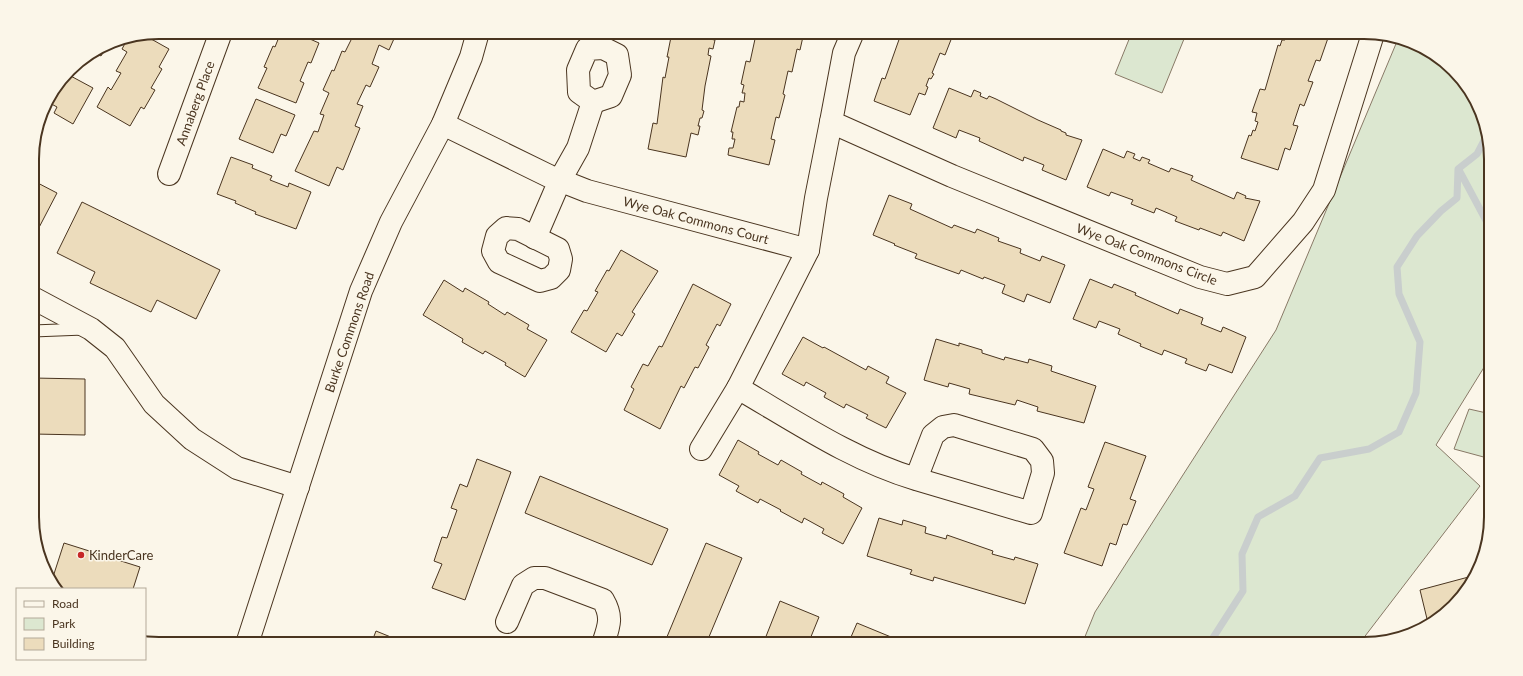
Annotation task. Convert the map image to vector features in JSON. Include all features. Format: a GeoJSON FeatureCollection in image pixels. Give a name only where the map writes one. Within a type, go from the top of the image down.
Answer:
{"type":"FeatureCollection","features":[{"type":"Feature","properties":{"kind":"street","name":"Annaberg Place"},"geometry":{"type":"LineString","coordinates":[[169,174],[218,39]]}},
{"type":"Feature","properties":{"kind":"street","name":"Burke Commons Road"},"geometry":{"type":"LineString","coordinates":[[249,637],[361,291],[391,222],[443,124],[471,57],[476,39]]}},
{"type":"Feature","properties":{"kind":"street"},"geometry":{"type":"LineString","coordinates":[[701,449],[738,388],[808,250],[816,198],[844,53],[850,39]]}},
{"type":"Feature","properties":{"kind":"street","name":"Wye Oak Commons Circle"},"geometry":{"type":"LineString","coordinates":[[831,122],[952,176],[1193,274],[1227,284],[1255,277],[1303,222],[1324,190],[1371,39]]}},
{"type":"Feature","properties":{"kind":"street"},"geometry":{"type":"LineString","coordinates":[[535,238],[560,180],[578,148],[593,102]]}},
{"type":"Feature","properties":{"kind":"street","name":"Wye Oak Commons Court"},"geometry":{"type":"LineString","coordinates":[[443,124],[549,176],[587,191],[808,250]]}},
{"type":"Feature","properties":{"kind":"street"},"geometry":{"type":"LineString","coordinates":[[39,301],[91,329],[115,348],[154,404],[192,439],[237,468],[298,487]]}},
{"type":"Feature","properties":{"kind":"street"},"geometry":{"type":"LineString","coordinates":[[738,388],[855,455],[902,475],[1031,513],[1043,473],[1042,461],[1033,449],[954,425],[943,428],[933,435],[916,479]]}},
{"type":"Feature","properties":{"kind":"street"},"geometry":{"type":"LineString","coordinates":[[507,622],[523,585],[534,578],[545,578],[603,600],[608,608],[610,623],[605,637]]}},
{"type":"Feature","properties":{"kind":"lane"},"geometry":{"type":"LineString","coordinates":[[39,331],[91,329]]}},
{"type":"Feature","properties":{"kind":"green space"},"geometry":{"type":"Polygon","coordinates":[[[1129,39],[1184,39],[1162,93],[1115,74],[1129,39]]]}},
{"type":"Feature","properties":{"kind":"green space"},"geometry":{"type":"Polygon","coordinates":[[[1396,43],[1424,55],[1449,74],[1468,99],[1475,113],[1483,143],[1484,367],[1436,445],[1480,486],[1364,637],[1085,637],[1095,612],[1276,330],[1396,43]]]}},
{"type":"Feature","properties":{"kind":"green space"},"geometry":{"type":"Polygon","coordinates":[[[1469,409],[1484,412],[1484,457],[1454,449],[1469,409]]]}},
{"type":"Feature","properties":{"kind":"building"},"geometry":{"type":"Polygon","coordinates":[[[151,39],[169,49],[159,67],[162,69],[151,88],[155,90],[144,109],[141,107],[130,126],[97,107],[108,87],[111,90],[121,73],[116,71],[127,52],[122,49],[125,44],[151,39]]]}},
{"type":"Feature","properties":{"kind":"building"},"geometry":{"type":"Polygon","coordinates":[[[278,39],[310,39],[319,43],[311,63],[308,62],[300,81],[304,83],[296,103],[258,88],[267,68],[264,67],[273,46],[275,47],[278,39]]]}},
{"type":"Feature","properties":{"kind":"building"},"geometry":{"type":"Polygon","coordinates":[[[352,39],[394,39],[389,50],[379,45],[372,64],[379,67],[370,87],[366,85],[357,104],[363,106],[355,126],[360,128],[343,170],[337,167],[329,186],[295,171],[314,131],[318,132],[324,115],[320,114],[329,93],[323,90],[332,70],[334,71],[342,51],[345,52],[352,39]]]}},
{"type":"Feature","properties":{"kind":"building"},"geometry":{"type":"Polygon","coordinates":[[[671,39],[715,40],[713,49],[709,48],[708,55],[711,56],[705,86],[702,110],[704,111],[698,126],[700,126],[698,135],[691,133],[686,157],[648,149],[653,123],[657,124],[663,77],[665,78],[669,57],[667,57],[671,39]]]}},
{"type":"Feature","properties":{"kind":"building"},"geometry":{"type":"Polygon","coordinates":[[[755,39],[802,39],[800,50],[797,49],[792,72],[788,71],[783,94],[785,95],[779,118],[776,117],[771,139],[775,140],[769,165],[728,155],[729,148],[733,148],[735,139],[732,139],[733,132],[731,132],[737,107],[739,107],[740,101],[744,102],[745,93],[742,93],[744,85],[741,84],[746,61],[750,62],[755,39]]]}},
{"type":"Feature","properties":{"kind":"building"},"geometry":{"type":"Polygon","coordinates":[[[899,39],[951,39],[945,55],[940,53],[932,73],[934,74],[931,79],[929,78],[926,86],[928,87],[925,95],[919,93],[910,115],[874,101],[882,78],[885,79],[899,39]]]}},
{"type":"Feature","properties":{"kind":"building"},"geometry":{"type":"Polygon","coordinates":[[[1328,39],[1320,61],[1316,60],[1308,81],[1313,82],[1304,106],[1300,104],[1293,125],[1298,126],[1290,150],[1285,148],[1278,170],[1241,158],[1249,135],[1251,136],[1253,130],[1255,131],[1258,122],[1255,121],[1257,113],[1252,112],[1260,89],[1265,90],[1278,45],[1280,46],[1282,40],[1328,39]]]}},
{"type":"Feature","properties":{"kind":"building"},"geometry":{"type":"Polygon","coordinates":[[[72,77],[93,88],[73,124],[54,113],[57,107],[52,104],[59,92],[72,77]]]}},
{"type":"Feature","properties":{"kind":"building"},"geometry":{"type":"Polygon","coordinates":[[[949,88],[971,97],[974,90],[981,93],[980,96],[987,99],[989,96],[996,99],[1061,130],[1066,133],[1066,135],[1082,140],[1066,180],[1042,170],[1044,165],[1024,157],[1023,161],[979,141],[980,138],[959,130],[956,138],[933,128],[949,88]]]}},
{"type":"Feature","properties":{"kind":"building"},"geometry":{"type":"Polygon","coordinates":[[[256,99],[295,115],[286,136],[281,134],[273,153],[239,139],[256,99]]]}},
{"type":"Feature","properties":{"kind":"building"},"geometry":{"type":"Polygon","coordinates":[[[1103,149],[1124,158],[1127,151],[1135,154],[1133,158],[1140,161],[1142,157],[1150,160],[1148,163],[1169,172],[1171,168],[1193,176],[1191,180],[1234,199],[1237,192],[1246,196],[1245,198],[1260,201],[1244,241],[1223,232],[1221,236],[1200,228],[1199,230],[1175,221],[1177,217],[1156,208],[1154,213],[1131,204],[1133,200],[1111,192],[1109,196],[1087,187],[1103,149]]]}},
{"type":"Feature","properties":{"kind":"building"},"geometry":{"type":"Polygon","coordinates":[[[231,157],[253,165],[252,168],[272,176],[270,180],[288,187],[289,183],[311,192],[296,229],[255,214],[256,212],[235,203],[236,201],[217,194],[231,157]]]}},
{"type":"Feature","properties":{"kind":"building"},"geometry":{"type":"Polygon","coordinates":[[[39,184],[57,193],[39,228],[39,184]]]}},
{"type":"Feature","properties":{"kind":"building"},"geometry":{"type":"Polygon","coordinates":[[[889,195],[912,204],[910,209],[952,228],[954,225],[975,233],[977,229],[999,238],[998,241],[1021,249],[1020,253],[1040,261],[1042,256],[1065,265],[1050,303],[1027,294],[1024,302],[1002,293],[1005,285],[984,277],[983,279],[961,270],[959,274],[915,258],[917,254],[873,235],[889,195]]]}},
{"type":"Feature","properties":{"kind":"building"},"geometry":{"type":"Polygon","coordinates":[[[82,202],[220,270],[196,319],[157,300],[151,312],[90,283],[95,272],[57,253],[82,202]]]}},
{"type":"Feature","properties":{"kind":"building"},"geometry":{"type":"Polygon","coordinates":[[[621,250],[658,271],[632,312],[635,314],[622,336],[617,333],[606,352],[571,332],[584,310],[587,311],[598,292],[595,291],[621,250]]]}},
{"type":"Feature","properties":{"kind":"building"},"geometry":{"type":"Polygon","coordinates":[[[1090,279],[1112,288],[1114,284],[1178,314],[1180,309],[1203,318],[1201,324],[1221,332],[1223,327],[1246,337],[1232,373],[1209,364],[1206,371],[1185,363],[1187,359],[1164,350],[1162,355],[1140,346],[1141,344],[1118,334],[1120,329],[1099,321],[1096,328],[1073,319],[1090,279]]]}},
{"type":"Feature","properties":{"kind":"building"},"geometry":{"type":"Polygon","coordinates":[[[444,280],[463,292],[465,288],[489,302],[488,304],[505,315],[507,312],[529,325],[527,329],[547,340],[525,377],[505,365],[506,363],[485,351],[483,354],[462,342],[463,339],[423,315],[444,280]]]}},
{"type":"Feature","properties":{"kind":"building"},"geometry":{"type":"Polygon","coordinates":[[[693,284],[731,304],[720,326],[717,324],[706,345],[709,347],[698,368],[695,367],[684,388],[681,386],[660,429],[624,410],[634,389],[631,387],[643,364],[648,366],[659,346],[662,347],[693,284]]]}},
{"type":"Feature","properties":{"kind":"building"},"geometry":{"type":"Polygon","coordinates":[[[803,337],[866,370],[868,366],[889,377],[886,383],[906,393],[886,428],[866,418],[868,415],[846,404],[844,408],[824,397],[826,393],[806,382],[804,386],[782,374],[803,337]]]}},
{"type":"Feature","properties":{"kind":"building"},"geometry":{"type":"Polygon","coordinates":[[[936,339],[959,346],[959,343],[982,350],[982,353],[1004,360],[1005,357],[1028,363],[1029,359],[1052,366],[1051,371],[1096,386],[1084,423],[1037,411],[1038,407],[1017,400],[1015,405],[969,394],[970,389],[949,383],[948,387],[924,380],[936,339]]]}},
{"type":"Feature","properties":{"kind":"building"},"geometry":{"type":"Polygon","coordinates":[[[39,378],[85,379],[85,435],[39,434],[39,378]]]}},
{"type":"Feature","properties":{"kind":"building"},"geometry":{"type":"Polygon","coordinates":[[[738,440],[759,452],[758,454],[778,465],[781,460],[802,472],[801,474],[821,485],[822,482],[844,494],[843,497],[862,508],[843,544],[822,533],[824,529],[804,518],[802,523],[760,499],[758,503],[736,491],[739,486],[719,475],[738,440]]]}},
{"type":"Feature","properties":{"kind":"building"},"geometry":{"type":"Polygon","coordinates":[[[1105,442],[1146,456],[1130,499],[1136,501],[1127,525],[1123,524],[1116,545],[1110,543],[1102,566],[1064,553],[1081,508],[1086,510],[1094,489],[1088,487],[1105,442]]]}},
{"type":"Feature","properties":{"kind":"building"},"geometry":{"type":"Polygon","coordinates":[[[477,459],[511,472],[465,600],[432,588],[442,564],[434,561],[442,537],[447,538],[457,510],[451,508],[460,484],[467,487],[477,459]]]}},
{"type":"Feature","properties":{"kind":"building"},"geometry":{"type":"Polygon","coordinates":[[[540,476],[668,529],[652,565],[525,513],[540,476]]]}},
{"type":"Feature","properties":{"kind":"building"},"geometry":{"type":"Polygon","coordinates":[[[879,518],[902,525],[903,520],[926,527],[925,533],[946,539],[947,535],[993,551],[992,554],[1014,560],[1015,557],[1038,564],[1025,604],[934,577],[933,581],[910,574],[912,570],[867,556],[879,518]]]}},
{"type":"Feature","properties":{"kind":"building","name":"KinderCare"},"geometry":{"type":"Polygon","coordinates":[[[64,543],[140,567],[133,588],[63,588],[54,575],[64,543]]]}},
{"type":"Feature","properties":{"kind":"building"},"geometry":{"type":"Polygon","coordinates":[[[706,543],[742,558],[709,637],[667,637],[706,543]]]}},
{"type":"Feature","properties":{"kind":"building"},"geometry":{"type":"Polygon","coordinates":[[[1468,577],[1454,596],[1427,619],[1420,590],[1468,577]]]}},
{"type":"Feature","properties":{"kind":"building"},"geometry":{"type":"Polygon","coordinates":[[[780,601],[819,617],[811,637],[766,637],[780,601]]]}},
{"type":"Feature","properties":{"kind":"building"},"geometry":{"type":"Polygon","coordinates":[[[857,623],[891,637],[851,637],[857,623]]]}},
{"type":"Feature","properties":{"kind":"building"},"geometry":{"type":"Polygon","coordinates":[[[376,631],[391,637],[374,637],[376,631]]]}},
{"type":"Feature","properties":{"kind":"waterway"},"geometry":{"type":"LineString","coordinates":[[1213,637],[1243,591],[1242,554],[1258,517],[1295,496],[1320,458],[1369,449],[1399,432],[1416,393],[1420,342],[1399,294],[1397,267],[1417,236],[1441,211],[1457,198],[1458,169],[1477,154],[1483,143]]}},
{"type":"Feature","properties":{"kind":"waterway"},"geometry":{"type":"LineString","coordinates":[[1459,170],[1484,217]]}},
{"type":"Feature","properties":{"kind":"place","name":"KinderCare"},"geometry":{"type":"Point","coordinates":[81,555]}}]}
